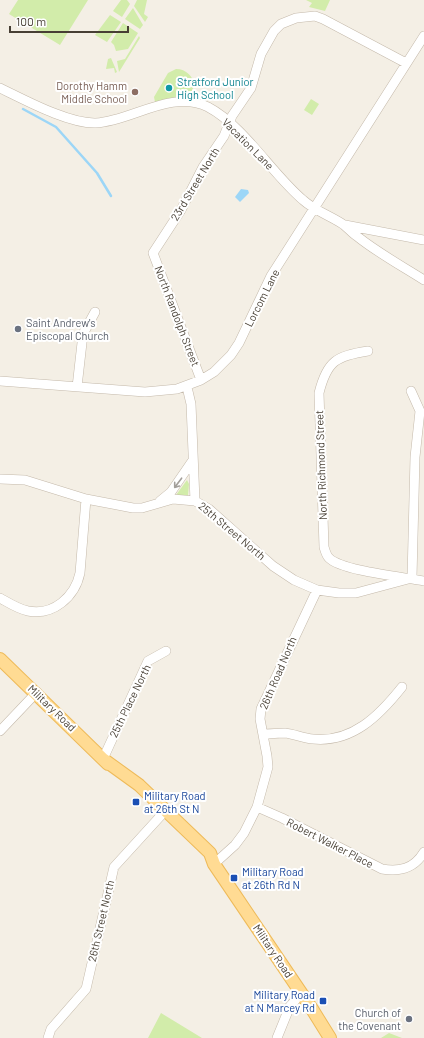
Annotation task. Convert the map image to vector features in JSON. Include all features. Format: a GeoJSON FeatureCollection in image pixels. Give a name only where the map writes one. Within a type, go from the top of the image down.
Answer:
{"type":"FeatureCollection","features":[{"type":"Feature","properties":{"kind":"main road","name":"Military Road"},"geometry":{"type":"LineString","coordinates":[[0,659],[37,692],[103,759],[139,785],[163,813],[210,853],[214,864],[302,993],[330,1038]]}},
{"type":"Feature","properties":{"kind":"street","name":"23rd Street North"},"geometry":{"type":"LineString","coordinates":[[153,253],[181,210],[203,167],[224,136],[232,116],[251,88],[261,54],[274,31],[289,20],[305,17],[323,19],[406,63]]}},
{"type":"Feature","properties":{"kind":"street","name":"Lorcom Lane"},"geometry":{"type":"LineString","coordinates":[[0,381],[145,392],[167,391],[187,387],[201,380],[222,364],[239,343],[271,276],[424,36]]}},
{"type":"Feature","properties":{"kind":"street","name":"Vacation Lane"},"geometry":{"type":"LineString","coordinates":[[0,88],[80,122],[96,123],[118,119],[151,107],[176,103],[194,103],[208,107],[230,124],[302,199],[315,209],[344,225],[358,237],[424,280]]}},
{"type":"Feature","properties":{"kind":"street"},"geometry":{"type":"LineString","coordinates":[[344,225],[424,240]]}},
{"type":"Feature","properties":{"kind":"street","name":"North Randolph Street"},"geometry":{"type":"LineString","coordinates":[[153,253],[201,380]]}},
{"type":"Feature","properties":{"kind":"street"},"geometry":{"type":"LineString","coordinates":[[77,387],[83,334],[95,312]]}},
{"type":"Feature","properties":{"kind":"street","name":"North Richmond Street"},"geometry":{"type":"LineString","coordinates":[[368,351],[347,354],[337,359],[323,376],[319,393],[324,547],[328,557],[336,563],[377,574]]}},
{"type":"Feature","properties":{"kind":"street"},"geometry":{"type":"LineString","coordinates":[[187,387],[191,404],[195,501]]}},
{"type":"Feature","properties":{"kind":"street"},"geometry":{"type":"LineString","coordinates":[[411,391],[422,410],[416,457],[414,569],[412,578]]}},
{"type":"Feature","properties":{"kind":"street"},"geometry":{"type":"LineString","coordinates":[[160,502],[172,492],[193,460]]}},
{"type":"Feature","properties":{"kind":"street","name":"25th Street North"},"geometry":{"type":"LineString","coordinates":[[0,479],[25,480],[86,499],[134,508],[142,508],[160,502],[173,500],[195,501],[209,509],[272,566],[294,580],[317,590],[339,593],[356,593],[412,578]]}},
{"type":"Feature","properties":{"kind":"street"},"geometry":{"type":"LineString","coordinates":[[0,598],[21,609],[43,611],[60,604],[70,595],[80,573],[86,499]]}},
{"type":"Feature","properties":{"kind":"street","name":"25th Street North"},"geometry":{"type":"LineString","coordinates":[[377,574],[424,581]]}},
{"type":"Feature","properties":{"kind":"street","name":"26th Road North"},"geometry":{"type":"LineString","coordinates":[[214,864],[235,845],[244,833],[257,807],[268,767],[264,734],[260,719],[264,699],[317,590]]}},
{"type":"Feature","properties":{"kind":"street","name":"25th Place North"},"geometry":{"type":"LineString","coordinates":[[103,759],[145,667],[148,662],[166,651]]}},
{"type":"Feature","properties":{"kind":"street"},"geometry":{"type":"LineString","coordinates":[[264,734],[285,734],[313,739],[332,739],[351,734],[380,714],[402,687]]}},
{"type":"Feature","properties":{"kind":"street"},"geometry":{"type":"LineString","coordinates":[[0,731],[37,692]]}},
{"type":"Feature","properties":{"kind":"street","name":"Robert Walker Place"},"geometry":{"type":"LineString","coordinates":[[257,807],[282,818],[382,869],[394,871],[404,869],[420,859],[424,852]]}},
{"type":"Feature","properties":{"kind":"street","name":"26th Street North"},"geometry":{"type":"LineString","coordinates":[[48,1038],[52,1029],[86,989],[114,866],[163,813]]}},
{"type":"Feature","properties":{"kind":"street"},"geometry":{"type":"LineString","coordinates":[[277,1038],[290,1006],[302,993]]}},
{"type":"Feature","properties":{"kind":"green space"},"geometry":{"type":"Polygon","coordinates":[[[18,0],[88,0],[60,45],[9,14],[18,0]]]}},
{"type":"Feature","properties":{"kind":"green space"},"geometry":{"type":"Polygon","coordinates":[[[121,0],[127,0],[130,4],[122,17],[113,11],[121,0]]]}},
{"type":"Feature","properties":{"kind":"green space"},"geometry":{"type":"Polygon","coordinates":[[[137,0],[147,0],[144,14],[148,17],[145,22],[134,6],[137,0]]]}},
{"type":"Feature","properties":{"kind":"green space"},"geometry":{"type":"Polygon","coordinates":[[[306,0],[330,0],[325,11],[309,7],[312,3],[306,0]]]}},
{"type":"Feature","properties":{"kind":"green space"},"geometry":{"type":"Polygon","coordinates":[[[133,8],[143,25],[140,29],[125,19],[133,8]]]}},
{"type":"Feature","properties":{"kind":"green space"},"geometry":{"type":"Polygon","coordinates":[[[110,15],[121,22],[107,42],[95,35],[110,15]]]}},
{"type":"Feature","properties":{"kind":"green space"},"geometry":{"type":"Polygon","coordinates":[[[123,23],[138,33],[128,49],[116,51],[111,42],[123,23]]]}},
{"type":"Feature","properties":{"kind":"green space"},"geometry":{"type":"Polygon","coordinates":[[[139,36],[140,38],[119,72],[117,61],[125,59],[139,36]]]}},
{"type":"Feature","properties":{"kind":"green space"},"geometry":{"type":"Polygon","coordinates":[[[111,58],[117,72],[115,73],[114,68],[106,69],[108,59],[111,58]]]}},
{"type":"Feature","properties":{"kind":"green space"},"geometry":{"type":"Polygon","coordinates":[[[176,69],[182,70],[190,75],[194,84],[191,93],[179,98],[155,102],[154,97],[168,73],[176,69]]]}},
{"type":"Feature","properties":{"kind":"green space"},"geometry":{"type":"Polygon","coordinates":[[[311,99],[319,104],[312,115],[304,110],[311,99]]]}},
{"type":"Feature","properties":{"kind":"green space"},"geometry":{"type":"Polygon","coordinates":[[[187,480],[189,484],[188,496],[176,495],[187,480]]]}},
{"type":"Feature","properties":{"kind":"green space"},"geometry":{"type":"Polygon","coordinates":[[[161,1013],[202,1038],[148,1038],[161,1013]]]}},
{"type":"Feature","properties":{"kind":"green space"},"geometry":{"type":"Polygon","coordinates":[[[389,1033],[402,1038],[381,1038],[389,1033]]]}},
{"type":"Feature","properties":{"kind":"water"},"geometry":{"type":"Polygon","coordinates":[[[241,189],[248,190],[249,193],[240,202],[235,197],[241,189]]]}},
{"type":"Feature","properties":{"kind":"waterway"},"geometry":{"type":"LineString","coordinates":[[23,109],[56,127],[97,173],[111,196]]}},
{"type":"Feature","properties":{"kind":"place","name":"Stratford Junior High School"},"geometry":{"type":"Point","coordinates":[169,88]}},
{"type":"Feature","properties":{"kind":"place","name":"Dorothy Hamm Middle School"},"geometry":{"type":"Point","coordinates":[135,92]}},
{"type":"Feature","properties":{"kind":"place","name":"Saint Andrew's Episcopal Church"},"geometry":{"type":"Point","coordinates":[18,329]}},
{"type":"Feature","properties":{"kind":"place","name":"Military Road at 26th St N"},"geometry":{"type":"Point","coordinates":[136,802]}},
{"type":"Feature","properties":{"kind":"place","name":"Military Road at 26th Rd N"},"geometry":{"type":"Point","coordinates":[234,878]}},
{"type":"Feature","properties":{"kind":"place","name":"Military Road at N Marcey Rd"},"geometry":{"type":"Point","coordinates":[323,1001]}},
{"type":"Feature","properties":{"kind":"place","name":"Church of the Covenant"},"geometry":{"type":"Point","coordinates":[409,1019]}}]}
